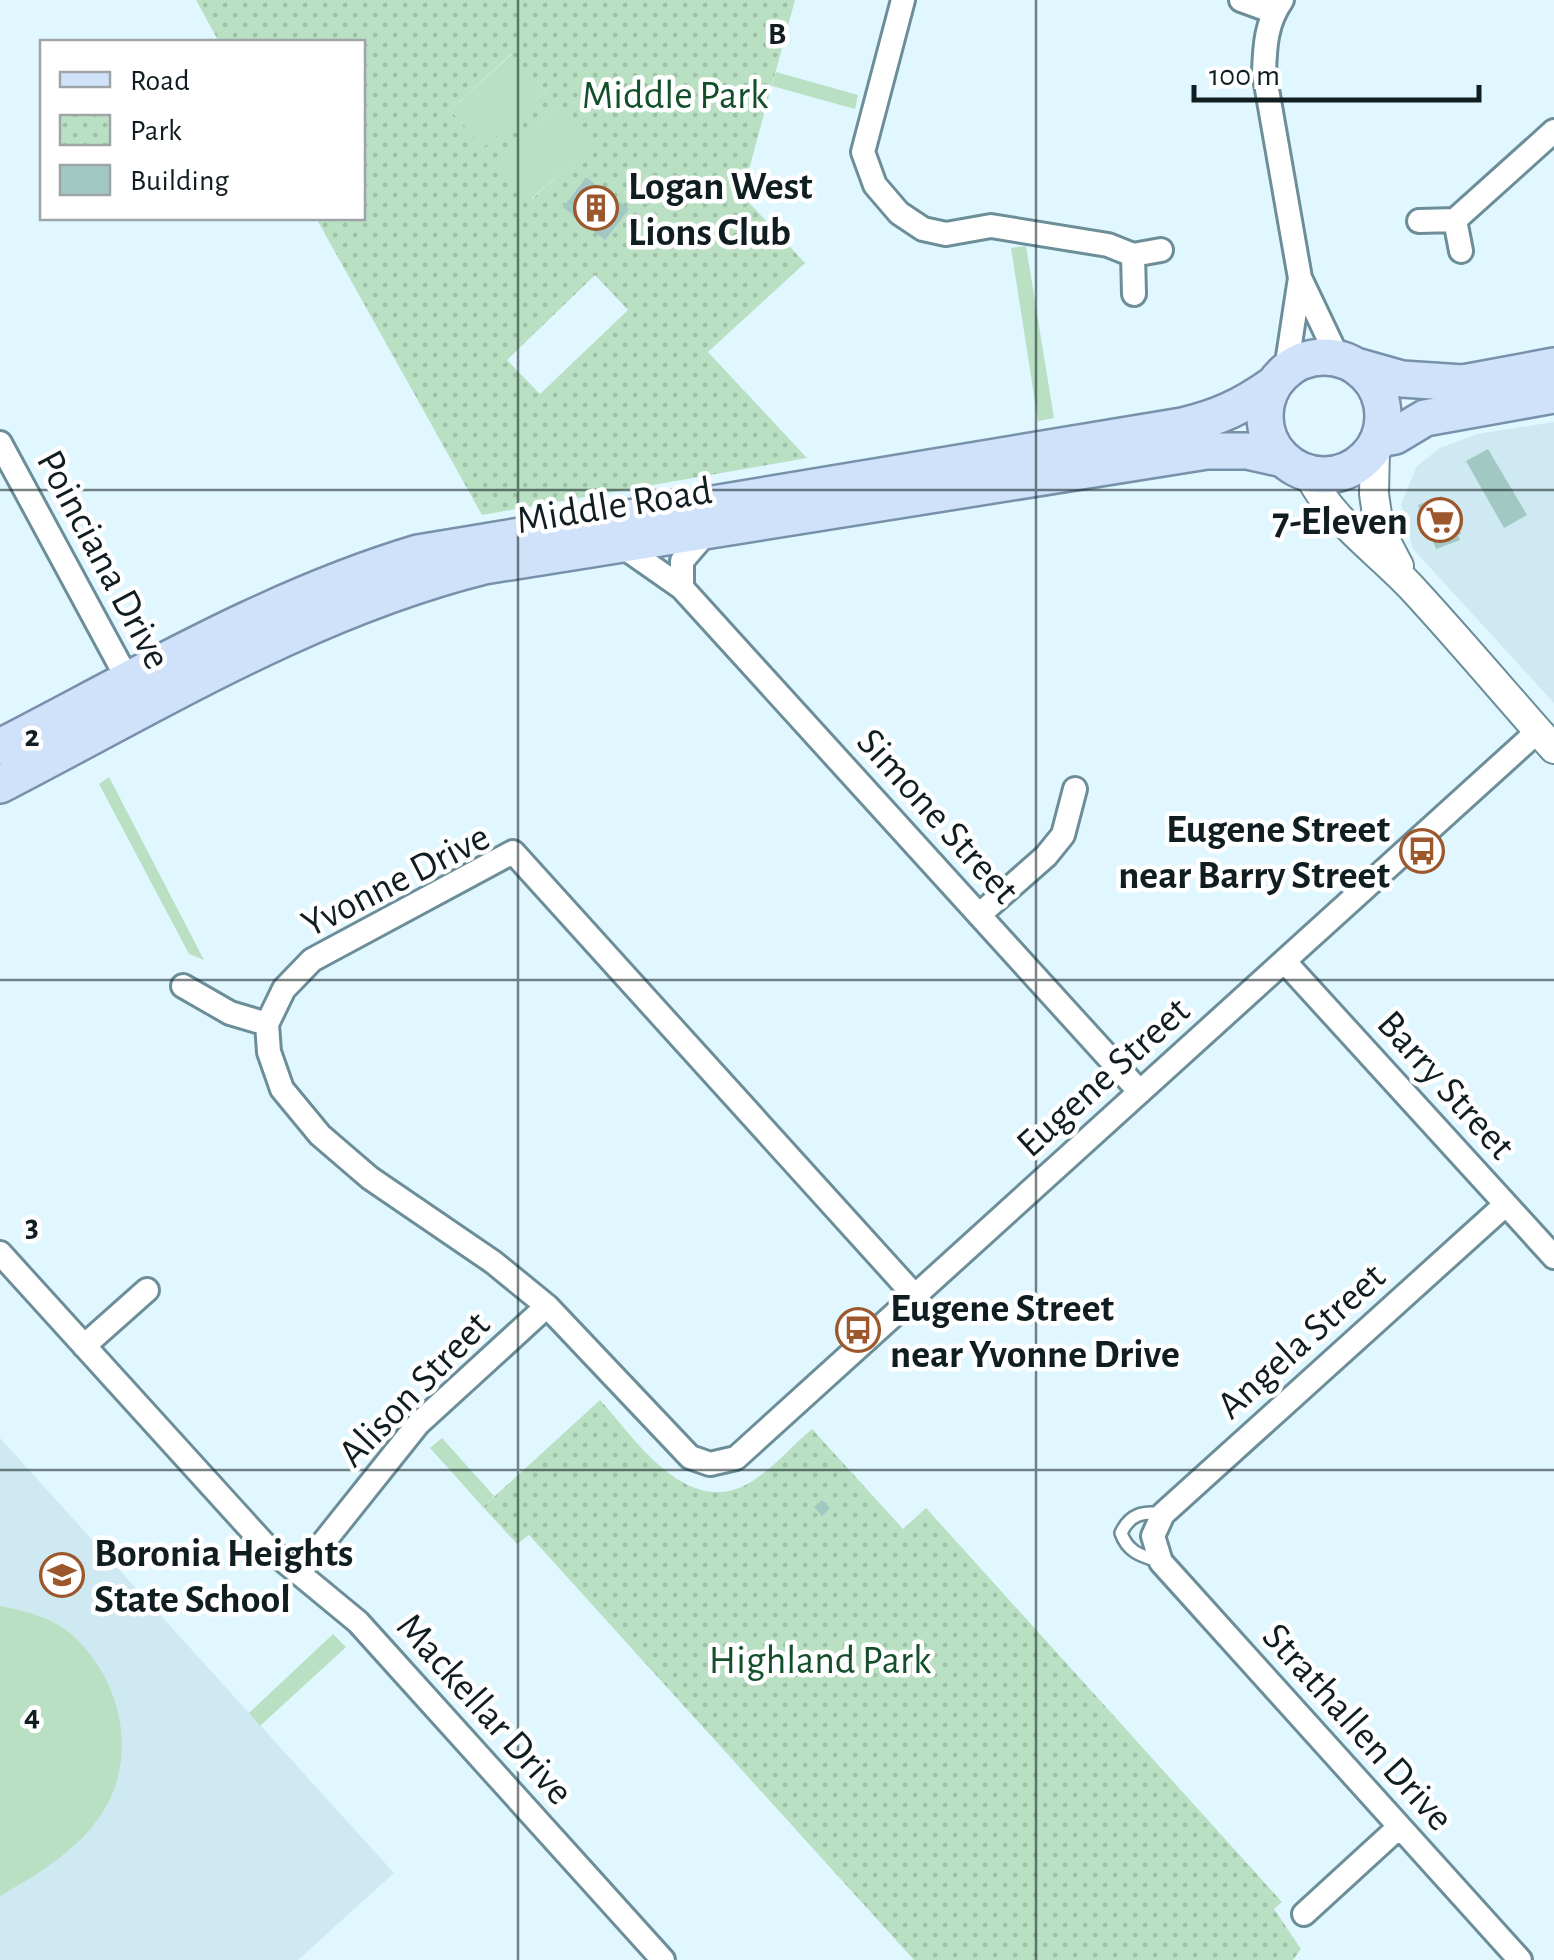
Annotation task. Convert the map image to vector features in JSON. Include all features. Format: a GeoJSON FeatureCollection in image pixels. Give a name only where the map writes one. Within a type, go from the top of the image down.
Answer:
{"type":"FeatureCollection","features":[{"type":"Feature","properties":{"kind":"main road"},"geometry":{"type":"LineString","coordinates":[[1347,362],[1379,393],[1384,416],[1377,443],[1362,462],[1344,472],[1321,476],[1296,466],[1270,440],[1265,421],[1266,402],[1280,377],[1308,359],[1347,362],[1402,379],[1463,382],[1554,366]]}},
{"type":"Feature","properties":{"kind":"main road","name":"Middle Road"},"geometry":{"type":"LineString","coordinates":[[0,786],[288,600],[354,572],[418,554],[1212,420],[1240,408],[1280,377]]}},
{"type":"Feature","properties":{"kind":"main road"},"geometry":{"type":"LineString","coordinates":[[1377,443],[1425,418],[1554,395]]}},
{"type":"Feature","properties":{"kind":"main road","name":"Middle Road"},"geometry":{"type":"LineString","coordinates":[[0,747],[413,585],[484,566],[1208,450],[1248,451],[1296,466]]}},
{"type":"Feature","properties":{"kind":"street"},"geometry":{"type":"LineString","coordinates":[[903,0],[863,152],[875,185],[899,213],[923,229],[946,234],[990,226],[1108,244],[1133,255],[1161,250]]}},
{"type":"Feature","properties":{"kind":"street"},"geometry":{"type":"LineString","coordinates":[[1241,0],[1278,6],[1265,39],[1264,72],[1300,278],[1347,362]]}},
{"type":"Feature","properties":{"kind":"street"},"geometry":{"type":"LineString","coordinates":[[1420,222],[1454,220],[1554,131]]}},
{"type":"Feature","properties":{"kind":"street"},"geometry":{"type":"LineString","coordinates":[[1454,220],[1462,251]]}},
{"type":"Feature","properties":{"kind":"street"},"geometry":{"type":"LineString","coordinates":[[1133,255],[1134,294]]}},
{"type":"Feature","properties":{"kind":"street"},"geometry":{"type":"LineString","coordinates":[[1280,377],[1300,278]]}},
{"type":"Feature","properties":{"kind":"street","name":"Poinciana Drive"},"geometry":{"type":"LineString","coordinates":[[0,443],[136,695]]}},
{"type":"Feature","properties":{"kind":"street"},"geometry":{"type":"LineString","coordinates":[[1377,443],[1374,494],[1380,528],[1408,584]]}},
{"type":"Feature","properties":{"kind":"street"},"geometry":{"type":"LineString","coordinates":[[1296,466],[1353,532],[1408,584],[1546,740]]}},
{"type":"Feature","properties":{"kind":"street"},"geometry":{"type":"LineString","coordinates":[[682,588],[682,561],[706,533]]}},
{"type":"Feature","properties":{"kind":"street","name":"Simone Street"},"geometry":{"type":"LineString","coordinates":[[622,546],[682,588],[1140,1092]]}},
{"type":"Feature","properties":{"kind":"street","name":"Eugene Street"},"geometry":{"type":"LineString","coordinates":[[547,1306],[690,1457],[710,1464],[736,1458],[1285,962],[1546,740]]}},
{"type":"Feature","properties":{"kind":"street"},"geometry":{"type":"LineString","coordinates":[[979,915],[1054,846],[1062,835],[1075,789]]}},
{"type":"Feature","properties":{"kind":"street","name":"Yvonne Drive"},"geometry":{"type":"LineString","coordinates":[[268,1024],[284,989],[312,960],[513,852],[915,1296]]}},
{"type":"Feature","properties":{"kind":"street","name":"Barry Street"},"geometry":{"type":"LineString","coordinates":[[1285,962],[1554,1258]]}},
{"type":"Feature","properties":{"kind":"street"},"geometry":{"type":"LineString","coordinates":[[183,986],[230,1014],[268,1024],[268,1052],[282,1089],[320,1135],[370,1178],[493,1262],[547,1306]]}},
{"type":"Feature","properties":{"kind":"street","name":"Angela Street"},"geometry":{"type":"LineString","coordinates":[[1153,1536],[1164,1514],[1505,1204]]}},
{"type":"Feature","properties":{"kind":"street","name":"Mackellar Drive"},"geometry":{"type":"LineString","coordinates":[[0,1252],[266,1546],[358,1622],[663,1960]]}},
{"type":"Feature","properties":{"kind":"street"},"geometry":{"type":"LineString","coordinates":[[84,1346],[147,1290]]}},
{"type":"Feature","properties":{"kind":"street","name":"Alison Street"},"geometry":{"type":"LineString","coordinates":[[299,1573],[418,1424],[547,1306]]}},
{"type":"Feature","properties":{"kind":"street","name":"Strathallen Drive"},"geometry":{"type":"LineString","coordinates":[[1153,1536],[1161,1562],[1520,1960]]}},
{"type":"Feature","properties":{"kind":"street"},"geometry":{"type":"LineString","coordinates":[[1304,1914],[1399,1828]]}},
{"type":"Feature","properties":{"kind":"lane"},"geometry":{"type":"LineString","coordinates":[[1161,1562],[1139,1555],[1125,1545],[1121,1533],[1136,1514],[1164,1514]]}},
{"type":"Feature","properties":{"kind":"shaded area"},"geometry":{"type":"Polygon","coordinates":[[[1554,422],[1554,703],[1413,549],[1401,504],[1417,466],[1440,448],[1477,434],[1554,422]]]}},
{"type":"Feature","properties":{"kind":"shaded area","name":"Boronia Heights State School"},"geometry":{"type":"Polygon","coordinates":[[[0,1438],[394,1873],[298,1960],[0,1960],[0,1438]]]}},
{"type":"Feature","properties":{"kind":"green space","name":"Middle Park"},"geometry":{"type":"Polygon","coordinates":[[[196,0],[795,0],[742,195],[805,263],[708,352],[807,458],[482,515],[317,220],[365,220],[365,40],[218,40],[196,0]],[[511,54],[450,110],[484,147],[546,91],[511,54]],[[561,106],[499,163],[532,199],[594,143],[561,106]],[[586,177],[563,207],[628,209],[586,177]],[[595,275],[507,360],[540,394],[628,310],[595,275]]]}},
{"type":"Feature","properties":{"kind":"green space"},"geometry":{"type":"Polygon","coordinates":[[[512,54],[546,91],[484,148],[450,110],[512,54]]]}},
{"type":"Feature","properties":{"kind":"green space"},"geometry":{"type":"Polygon","coordinates":[[[776,72],[858,95],[855,109],[772,86],[776,72]]]}},
{"type":"Feature","properties":{"kind":"green space"},"geometry":{"type":"Polygon","coordinates":[[[561,106],[595,143],[531,199],[498,163],[561,106]]]}},
{"type":"Feature","properties":{"kind":"green space"},"geometry":{"type":"Polygon","coordinates":[[[1026,246],[1054,418],[1038,421],[1011,248],[1026,246]]]}},
{"type":"Feature","properties":{"kind":"green space"},"geometry":{"type":"Polygon","coordinates":[[[109,777],[204,960],[189,954],[99,784],[109,777]]]}},
{"type":"Feature","properties":{"kind":"green space","name":"Highland Park"},"geometry":{"type":"Polygon","coordinates":[[[600,1400],[667,1472],[708,1491],[731,1491],[754,1480],[812,1429],[903,1529],[926,1508],[1282,1902],[1274,1909],[1301,1949],[1293,1960],[914,1960],[529,1535],[517,1544],[483,1507],[600,1400]]]}},
{"type":"Feature","properties":{"kind":"green space"},"geometry":{"type":"Polygon","coordinates":[[[442,1438],[494,1496],[483,1507],[430,1448],[442,1438]]]}},
{"type":"Feature","properties":{"kind":"green space"},"geometry":{"type":"Polygon","coordinates":[[[0,1606],[55,1623],[87,1650],[111,1690],[118,1711],[121,1757],[109,1801],[88,1831],[61,1856],[0,1896],[0,1606]]]}},
{"type":"Feature","properties":{"kind":"green space"},"geometry":{"type":"Polygon","coordinates":[[[333,1634],[346,1647],[260,1726],[249,1713],[333,1634]]]}},
{"type":"Feature","properties":{"kind":"building","name":"Logan West Lions Club"},"geometry":{"type":"Polygon","coordinates":[[[586,177],[629,209],[605,240],[563,207],[586,177]]]}},
{"type":"Feature","properties":{"kind":"building"},"geometry":{"type":"Polygon","coordinates":[[[1488,449],[1527,515],[1504,528],[1466,461],[1488,449]]]}},
{"type":"Feature","properties":{"kind":"building","name":"7-Eleven"},"geometry":{"type":"Polygon","coordinates":[[[1442,496],[1444,501],[1448,500],[1461,534],[1460,540],[1436,549],[1418,505],[1442,496]]]}},
{"type":"Feature","properties":{"kind":"building"},"geometry":{"type":"Polygon","coordinates":[[[822,1500],[830,1508],[822,1516],[814,1507],[822,1500]]]}},
{"type":"Feature","properties":{"kind":"place","name":"Logan West Lions Club"},"geometry":{"type":"Point","coordinates":[596,208]}},
{"type":"Feature","properties":{"kind":"place","name":"7-Eleven"},"geometry":{"type":"Point","coordinates":[1440,520]}},
{"type":"Feature","properties":{"kind":"place","name":"Eugene Street near Barry Street"},"geometry":{"type":"Point","coordinates":[1422,851]}},
{"type":"Feature","properties":{"kind":"place","name":"Eugene Street near Yvonne Drive"},"geometry":{"type":"Point","coordinates":[858,1330]}},
{"type":"Feature","properties":{"kind":"place","name":"Boronia Heights State School"},"geometry":{"type":"Point","coordinates":[62,1575]}}]}
